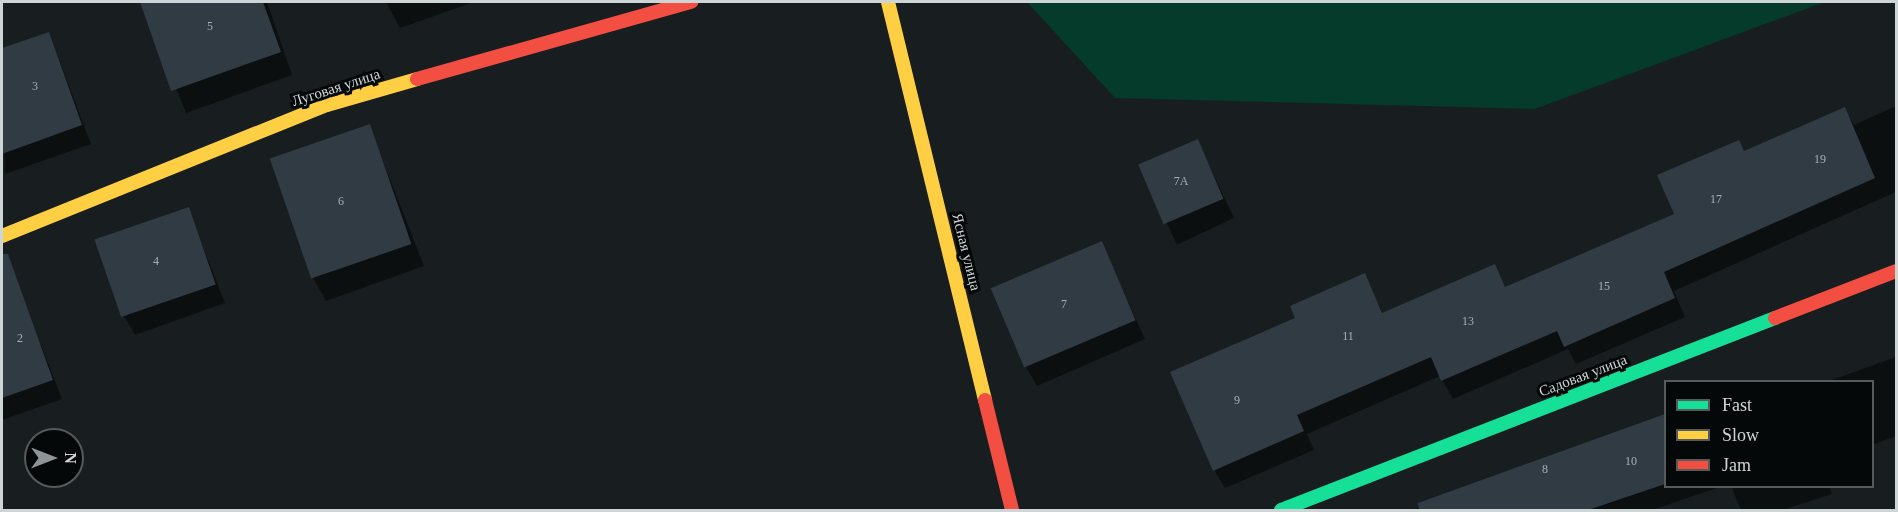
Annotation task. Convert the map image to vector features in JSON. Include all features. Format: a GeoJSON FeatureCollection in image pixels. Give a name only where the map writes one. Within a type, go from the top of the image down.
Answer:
{"type":"FeatureCollection","features":[{"type":"Feature","properties":{"kind":"street","name":"Луговая улица"},"geometry":{"type":"LineString","coordinates":[[2,236],[327,105],[691,2]]}},
{"type":"Feature","properties":{"kind":"street","name":"Ясная улица"},"geometry":{"type":"LineString","coordinates":[[888,2],[1012,510]]}},
{"type":"Feature","properties":{"kind":"street","name":"Садовая улица"},"geometry":{"type":"LineString","coordinates":[[1281,510],[1896,272]]}},
{"type":"Feature","properties":{"kind":"green space"},"geometry":{"type":"Polygon","coordinates":[[[1027,2],[1825,2],[1535,109],[1115,98],[1027,2]]]}},
{"type":"Feature","properties":{"kind":"building"},"geometry":{"type":"Polygon","coordinates":[[[140,2],[263,2],[281,52],[171,91],[140,2]]]}},
{"type":"Feature","properties":{"kind":"building"},"geometry":{"type":"Polygon","coordinates":[[[49,32],[82,125],[2,154],[2,48],[49,32]]]}},
{"type":"Feature","properties":{"kind":"building"},"geometry":{"type":"Polygon","coordinates":[[[1845,107],[1875,178],[1664,272],[1675,298],[1564,347],[1557,331],[1441,381],[1431,357],[1297,415],[1304,431],[1213,471],[1170,372],[1295,318],[1290,306],[1365,273],[1382,313],[1495,264],[1505,287],[1674,214],[1657,175],[1739,140],[1744,151],[1845,107]]]}},
{"type":"Feature","properties":{"kind":"building"},"geometry":{"type":"Polygon","coordinates":[[[370,124],[411,244],[311,279],[270,159],[370,124]]]}},
{"type":"Feature","properties":{"kind":"building"},"geometry":{"type":"Polygon","coordinates":[[[1198,139],[1223,199],[1164,224],[1138,164],[1198,139]]]}},
{"type":"Feature","properties":{"kind":"building"},"geometry":{"type":"Polygon","coordinates":[[[189,207],[216,285],[121,317],[94,240],[189,207]]]}},
{"type":"Feature","properties":{"kind":"building"},"geometry":{"type":"Polygon","coordinates":[[[1102,241],[1136,320],[1024,367],[991,288],[1102,241]]]}},
{"type":"Feature","properties":{"kind":"building"},"geometry":{"type":"Polygon","coordinates":[[[2,254],[8,254],[53,380],[2,398],[2,254]]]}},
{"type":"Feature","properties":{"kind":"building"},"geometry":{"type":"Polygon","coordinates":[[[1664,414],[1664,484],[1588,510],[1419,510],[1418,503],[1664,414]]]}},
{"type":"Feature","properties":{"kind":"traffic: fast"},"geometry":{"type":"LineString","coordinates":[[1281,510],[1775,318]]}},
{"type":"Feature","properties":{"kind":"traffic: slow"},"geometry":{"type":"LineString","coordinates":[[888,2],[985,400]]}},
{"type":"Feature","properties":{"kind":"traffic: slow"},"geometry":{"type":"LineString","coordinates":[[2,236],[327,105],[417,79]]}},
{"type":"Feature","properties":{"kind":"traffic: jam"},"geometry":{"type":"LineString","coordinates":[[417,79],[691,2]]}},
{"type":"Feature","properties":{"kind":"traffic: jam"},"geometry":{"type":"LineString","coordinates":[[1775,318],[1896,271]]}},
{"type":"Feature","properties":{"kind":"traffic: jam"},"geometry":{"type":"LineString","coordinates":[[985,400],[1012,510]]}}]}
